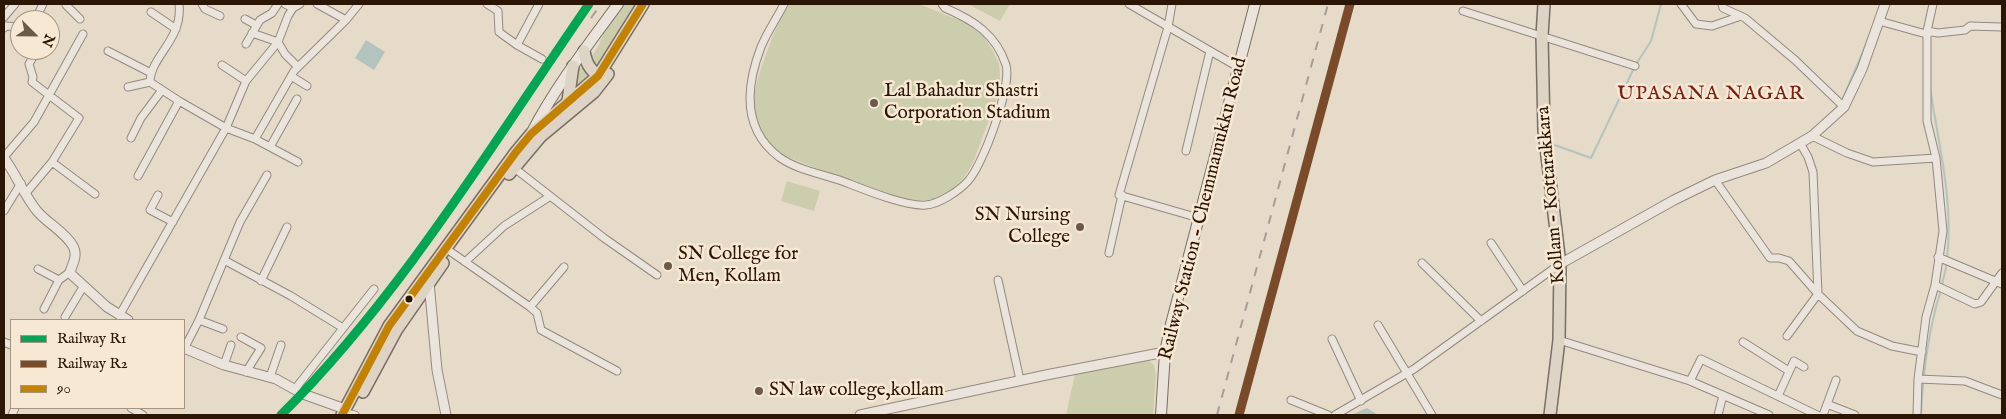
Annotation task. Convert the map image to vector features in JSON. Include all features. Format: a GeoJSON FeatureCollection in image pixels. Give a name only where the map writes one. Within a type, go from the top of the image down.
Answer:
{"type":"FeatureCollection","features":[{"type":"Feature","properties":{"kind":"main road"},"geometry":{"type":"LineString","coordinates":[[349,414],[426,281],[516,152],[531,134],[573,66],[618,4]]}},
{"type":"Feature","properties":{"kind":"main road"},"geometry":{"type":"LineString","coordinates":[[426,281],[451,252],[514,167],[598,76],[643,4]]}},
{"type":"Feature","properties":{"kind":"main road"},"geometry":{"type":"LineString","coordinates":[[531,134],[594,92],[607,77],[650,4]]}},
{"type":"Feature","properties":{"kind":"main road","name":"Railway Station - Chemmamukku Road"},"geometry":{"type":"LineString","coordinates":[[1161,415],[1165,352],[1255,4]]}},
{"type":"Feature","properties":{"kind":"main road","name":"Kollam - Kottarakkara"},"geometry":{"type":"LineString","coordinates":[[1544,4],[1542,36],[1544,131],[1560,264],[1559,340],[1550,415]]}},
{"type":"Feature","properties":{"kind":"main road"},"geometry":{"type":"LineString","coordinates":[[584,51],[586,62],[590,69],[598,76]]}},
{"type":"Feature","properties":{"kind":"main road"},"geometry":{"type":"LineString","coordinates":[[567,109],[573,66]]}},
{"type":"Feature","properties":{"kind":"street"},"geometry":{"type":"LineString","coordinates":[[4,17],[15,4]]}},
{"type":"Feature","properties":{"kind":"street"},"geometry":{"type":"LineString","coordinates":[[65,4],[80,19]]}},
{"type":"Feature","properties":{"kind":"street"},"geometry":{"type":"LineString","coordinates":[[150,82],[151,73],[174,35],[180,4]]}},
{"type":"Feature","properties":{"kind":"street"},"geometry":{"type":"LineString","coordinates":[[202,4],[204,9],[220,16]]}},
{"type":"Feature","properties":{"kind":"street"},"geometry":{"type":"LineString","coordinates":[[246,44],[260,20],[272,13],[278,4]]}},
{"type":"Feature","properties":{"kind":"street"},"geometry":{"type":"LineString","coordinates":[[119,316],[226,128],[246,81],[278,42],[288,16],[296,6],[285,4]]}},
{"type":"Feature","properties":{"kind":"street"},"geometry":{"type":"LineString","coordinates":[[317,4],[346,20]]}},
{"type":"Feature","properties":{"kind":"street"},"geometry":{"type":"LineString","coordinates":[[255,139],[291,76],[346,20],[359,4]]}},
{"type":"Feature","properties":{"kind":"street"},"geometry":{"type":"LineString","coordinates":[[487,4],[498,11],[499,32],[542,59]]}},
{"type":"Feature","properties":{"kind":"street"},"geometry":{"type":"LineString","coordinates":[[517,45],[539,4]]}},
{"type":"Feature","properties":{"kind":"street"},"geometry":{"type":"LineString","coordinates":[[784,4],[761,47],[750,89],[749,105],[753,120],[763,141],[780,157],[802,168],[898,201],[926,205],[952,194],[968,181],[983,158],[1005,90],[1006,66],[994,40],[978,24],[944,8],[942,4]]}},
{"type":"Feature","properties":{"kind":"street"},"geometry":{"type":"LineString","coordinates":[[1129,4],[1238,66]]}},
{"type":"Feature","properties":{"kind":"street"},"geometry":{"type":"LineString","coordinates":[[1109,253],[1122,195],[1120,194],[1168,27],[1172,4]]}},
{"type":"Feature","properties":{"kind":"street"},"geometry":{"type":"LineString","coordinates":[[1681,4],[1696,24],[1712,26],[1741,16]]}},
{"type":"Feature","properties":{"kind":"street"},"geometry":{"type":"LineString","coordinates":[[1722,4],[1723,8],[1741,16],[1795,60],[1844,107]]}},
{"type":"Feature","properties":{"kind":"street"},"geometry":{"type":"LineString","coordinates":[[1336,415],[1408,372],[1560,264],[1674,200],[1715,180],[1766,164],[1812,136],[1844,107],[1862,69],[1885,4]]}},
{"type":"Feature","properties":{"kind":"street"},"geometry":{"type":"LineString","coordinates":[[1917,415],[1918,379],[1926,317],[1939,287],[1944,259],[1936,158],[1928,121],[1930,32],[1933,4]]}},
{"type":"Feature","properties":{"kind":"street"},"geometry":{"type":"LineString","coordinates":[[1463,11],[1635,66]]}},
{"type":"Feature","properties":{"kind":"street"},"geometry":{"type":"LineString","coordinates":[[152,12],[176,29]]}},
{"type":"Feature","properties":{"kind":"street"},"geometry":{"type":"LineString","coordinates":[[244,19],[256,25]]}},
{"type":"Feature","properties":{"kind":"street"},"geometry":{"type":"LineString","coordinates":[[1879,21],[1930,32],[1965,30],[1970,26],[2002,27]]}},
{"type":"Feature","properties":{"kind":"street"},"geometry":{"type":"LineString","coordinates":[[252,33],[278,42],[285,54],[298,67]]}},
{"type":"Feature","properties":{"kind":"street"},"geometry":{"type":"LineString","coordinates":[[44,309],[59,280],[70,272],[76,257],[74,247],[68,239],[36,210],[4,157],[34,122],[83,34]]}},
{"type":"Feature","properties":{"kind":"street"},"geometry":{"type":"LineString","coordinates":[[108,51],[151,73]]}},
{"type":"Feature","properties":{"kind":"street"},"geometry":{"type":"LineString","coordinates":[[1186,151],[1210,51]]}},
{"type":"Feature","properties":{"kind":"street"},"geometry":{"type":"LineString","coordinates":[[26,193],[52,162],[78,118],[32,82],[33,77],[29,64],[31,60]]}},
{"type":"Feature","properties":{"kind":"street"},"geometry":{"type":"LineString","coordinates":[[222,65],[246,81]]}},
{"type":"Feature","properties":{"kind":"street"},"geometry":{"type":"LineString","coordinates":[[291,76],[307,86]]}},
{"type":"Feature","properties":{"kind":"street"},"geometry":{"type":"LineString","coordinates":[[128,87],[150,82],[226,128],[255,139],[298,162]]}},
{"type":"Feature","properties":{"kind":"street"},"geometry":{"type":"LineString","coordinates":[[131,138],[141,118],[162,90]]}},
{"type":"Feature","properties":{"kind":"street"},"geometry":{"type":"LineString","coordinates":[[270,147],[297,98]]}},
{"type":"Feature","properties":{"kind":"street"},"geometry":{"type":"LineString","coordinates":[[138,176],[179,101]]}},
{"type":"Feature","properties":{"kind":"street"},"geometry":{"type":"LineString","coordinates":[[1812,136],[1848,153],[1873,162],[1936,158]]}},
{"type":"Feature","properties":{"kind":"street"},"geometry":{"type":"LineString","coordinates":[[1787,336],[1818,294],[1812,172],[1808,157],[1800,143]]}},
{"type":"Feature","properties":{"kind":"street"},"geometry":{"type":"LineString","coordinates":[[52,162],[95,194]]}},
{"type":"Feature","properties":{"kind":"street"},"geometry":{"type":"LineString","coordinates":[[514,167],[604,238],[657,275]]}},
{"type":"Feature","properties":{"kind":"street"},"geometry":{"type":"LineString","coordinates":[[185,346],[200,320],[240,222],[267,175]]}},
{"type":"Feature","properties":{"kind":"street"},"geometry":{"type":"LineString","coordinates":[[1715,180],[1770,258],[1780,258],[1789,261],[1818,294],[1857,332],[1892,346],[1922,352]]}},
{"type":"Feature","properties":{"kind":"street"},"geometry":{"type":"LineString","coordinates":[[4,212],[20,183]]}},
{"type":"Feature","properties":{"kind":"street"},"geometry":{"type":"LineString","coordinates":[[1122,195],[1199,218]]}},
{"type":"Feature","properties":{"kind":"street"},"geometry":{"type":"LineString","coordinates":[[158,196],[150,210],[173,222]]}},
{"type":"Feature","properties":{"kind":"street"},"geometry":{"type":"LineString","coordinates":[[465,262],[504,226],[549,196]]}},
{"type":"Feature","properties":{"kind":"street"},"geometry":{"type":"LineString","coordinates":[[262,281],[286,227]]}},
{"type":"Feature","properties":{"kind":"street"},"geometry":{"type":"LineString","coordinates":[[1491,243],[1523,291]]}},
{"type":"Feature","properties":{"kind":"street"},"geometry":{"type":"LineString","coordinates":[[451,252],[530,307],[537,314],[541,330],[617,371]]}},
{"type":"Feature","properties":{"kind":"street"},"geometry":{"type":"LineString","coordinates":[[1944,259],[2000,283]]}},
{"type":"Feature","properties":{"kind":"street"},"geometry":{"type":"LineString","coordinates":[[224,260],[343,328]]}},
{"type":"Feature","properties":{"kind":"street"},"geometry":{"type":"LineString","coordinates":[[1422,263],[1481,321]]}},
{"type":"Feature","properties":{"kind":"street"},"geometry":{"type":"LineString","coordinates":[[530,307],[564,267]]}},
{"type":"Feature","properties":{"kind":"street"},"geometry":{"type":"LineString","coordinates":[[38,269],[59,280]]}},
{"type":"Feature","properties":{"kind":"street"},"geometry":{"type":"LineString","coordinates":[[70,272],[83,287],[119,316],[126,319]]}},
{"type":"Feature","properties":{"kind":"street"},"geometry":{"type":"LineString","coordinates":[[1939,287],[1975,304],[1981,302],[2000,283],[2002,273]]}},
{"type":"Feature","properties":{"kind":"street"},"geometry":{"type":"LineString","coordinates":[[998,280],[1020,380]]}},
{"type":"Feature","properties":{"kind":"street"},"geometry":{"type":"LineString","coordinates":[[426,281],[437,370],[446,415]]}},
{"type":"Feature","properties":{"kind":"street"},"geometry":{"type":"LineString","coordinates":[[65,317],[83,287]]}},
{"type":"Feature","properties":{"kind":"street"},"geometry":{"type":"LineString","coordinates":[[295,389],[374,289]]}},
{"type":"Feature","properties":{"kind":"street"},"geometry":{"type":"LineString","coordinates":[[200,320],[223,329]]}},
{"type":"Feature","properties":{"kind":"street"},"geometry":{"type":"LineString","coordinates":[[1378,325],[1408,372],[1432,415]]}},
{"type":"Feature","properties":{"kind":"street"},"geometry":{"type":"LineString","coordinates":[[241,337],[261,348],[246,372]]}},
{"type":"Feature","properties":{"kind":"street"},"geometry":{"type":"LineString","coordinates":[[1332,339],[1361,401]]}},
{"type":"Feature","properties":{"kind":"street"},"geometry":{"type":"LineString","coordinates":[[1559,340],[1690,381],[1769,415]]}},
{"type":"Feature","properties":{"kind":"street"},"geometry":{"type":"LineString","coordinates":[[1743,342],[1789,371]]}},
{"type":"Feature","properties":{"kind":"street"},"geometry":{"type":"LineString","coordinates":[[224,365],[232,345]]}},
{"type":"Feature","properties":{"kind":"street"},"geometry":{"type":"LineString","coordinates":[[270,378],[281,345]]}},
{"type":"Feature","properties":{"kind":"street"},"geometry":{"type":"LineString","coordinates":[[185,348],[224,365],[270,378],[349,414]]}},
{"type":"Feature","properties":{"kind":"street"},"geometry":{"type":"LineString","coordinates":[[860,415],[1020,380],[1165,352]]}},
{"type":"Feature","properties":{"kind":"street"},"geometry":{"type":"LineString","coordinates":[[1690,381],[1701,359],[1817,415]]}},
{"type":"Feature","properties":{"kind":"street"},"geometry":{"type":"LineString","coordinates":[[1778,396],[1794,361],[1804,367]]}},
{"type":"Feature","properties":{"kind":"street"},"geometry":{"type":"LineString","coordinates":[[1918,379],[1965,381],[2002,394]]}},
{"type":"Feature","properties":{"kind":"street"},"geometry":{"type":"LineString","coordinates":[[1823,415],[1836,380]]}},
{"type":"Feature","properties":{"kind":"street"},"geometry":{"type":"LineString","coordinates":[[1718,415],[1723,395]]}},
{"type":"Feature","properties":{"kind":"street"},"geometry":{"type":"LineString","coordinates":[[1291,400],[1328,415]]}},
{"type":"Feature","properties":{"kind":"street"},"geometry":{"type":"LineString","coordinates":[[1827,404],[1855,415]]}},
{"type":"Feature","properties":{"kind":"green space"},"geometry":{"type":"Polygon","coordinates":[[[612,4],[635,4],[612,46],[594,69],[589,60],[598,47],[608,23],[603,17],[612,4]]]}},
{"type":"Feature","properties":{"kind":"green space","name":"Lal Bahadur Shastri Corporation Stadium"},"geometry":{"type":"Polygon","coordinates":[[[790,4],[919,4],[966,23],[984,37],[999,64],[1001,88],[972,165],[962,180],[951,190],[934,199],[898,201],[778,153],[759,128],[755,116],[755,91],[775,31],[790,4]]]}},
{"type":"Feature","properties":{"kind":"green space"},"geometry":{"type":"Polygon","coordinates":[[[968,4],[1010,4],[1000,21],[968,4]]]}},
{"type":"Feature","properties":{"kind":"green space"},"geometry":{"type":"Polygon","coordinates":[[[581,67],[589,76],[577,89],[574,87],[574,78],[581,67]]]}},
{"type":"Feature","properties":{"kind":"green space"},"geometry":{"type":"Polygon","coordinates":[[[787,181],[820,191],[814,211],[781,201],[787,181]]]}},
{"type":"Feature","properties":{"kind":"green space"},"geometry":{"type":"Polygon","coordinates":[[[1142,358],[1149,360],[1154,365],[1156,375],[1153,415],[1066,415],[1075,374],[1142,358]]]}},
{"type":"Feature","properties":{"kind":"shaded area"},"geometry":{"type":"Polygon","coordinates":[[[366,40],[385,52],[374,70],[355,58],[366,40]]]}},
{"type":"Feature","properties":{"kind":"shaded area"},"geometry":{"type":"Polygon","coordinates":[[[1367,408],[1378,415],[1351,415],[1367,408]]]}},
{"type":"Feature","properties":{"kind":"waterway"},"geometry":{"type":"LineString","coordinates":[[1549,143],[1591,158],[1635,66],[1651,41],[1661,4]]}},
{"type":"Feature","properties":{"kind":"waterway"},"geometry":{"type":"LineString","coordinates":[[1834,110],[1840,105],[1868,40]]}},
{"type":"Feature","properties":{"kind":"waterway"},"geometry":{"type":"LineString","coordinates":[[1930,87],[1947,194],[1949,237],[1947,258]]}},
{"type":"Feature","properties":{"kind":"waterway"},"geometry":{"type":"LineString","coordinates":[[1942,285],[1947,263]]}},
{"type":"Feature","properties":{"kind":"waterway"},"geometry":{"type":"LineString","coordinates":[[1921,415],[1927,352],[1941,290]]}},
{"type":"Feature","properties":{"kind":"railway"},"geometry":{"type":"LineString","coordinates":[[591,18],[601,4]]}},
{"type":"Feature","properties":{"kind":"railway"},"geometry":{"type":"LineString","coordinates":[[1217,415],[1328,4]]}},
{"type":"Feature","properties":{"kind":"rail line","name":"R1"},"geometry":{"type":"LineString","coordinates":[[281,415],[325,369],[406,269],[481,164],[589,4]]}},
{"type":"Feature","properties":{"kind":"rail line","name":"R2"},"geometry":{"type":"LineString","coordinates":[[1239,415],[1350,4]]}},
{"type":"Feature","properties":{"kind":"transit line","name":"90"},"geometry":{"type":"LineString","coordinates":[[342,415],[389,326],[516,152],[531,134],[598,76],[643,4]]}},
{"type":"Feature","properties":{"kind":"place","name":"Lal Bahadur Shastri Corporation Stadium"},"geometry":{"type":"Point","coordinates":[874,103]}},
{"type":"Feature","properties":{"kind":"place","name":"SN Nursing College"},"geometry":{"type":"Point","coordinates":[1080,227]}},
{"type":"Feature","properties":{"kind":"place","name":"SN College for Men, Kollam"},"geometry":{"type":"Point","coordinates":[668,266]}},
{"type":"Feature","properties":{"kind":"place","name":"SN law college,kollam"},"geometry":{"type":"Point","coordinates":[759,391]}},
{"type":"Feature","properties":{"kind":"district","name":"UPASANA NAGAR"},"geometry":{"type":"Point","coordinates":[1711,95]}}]}
